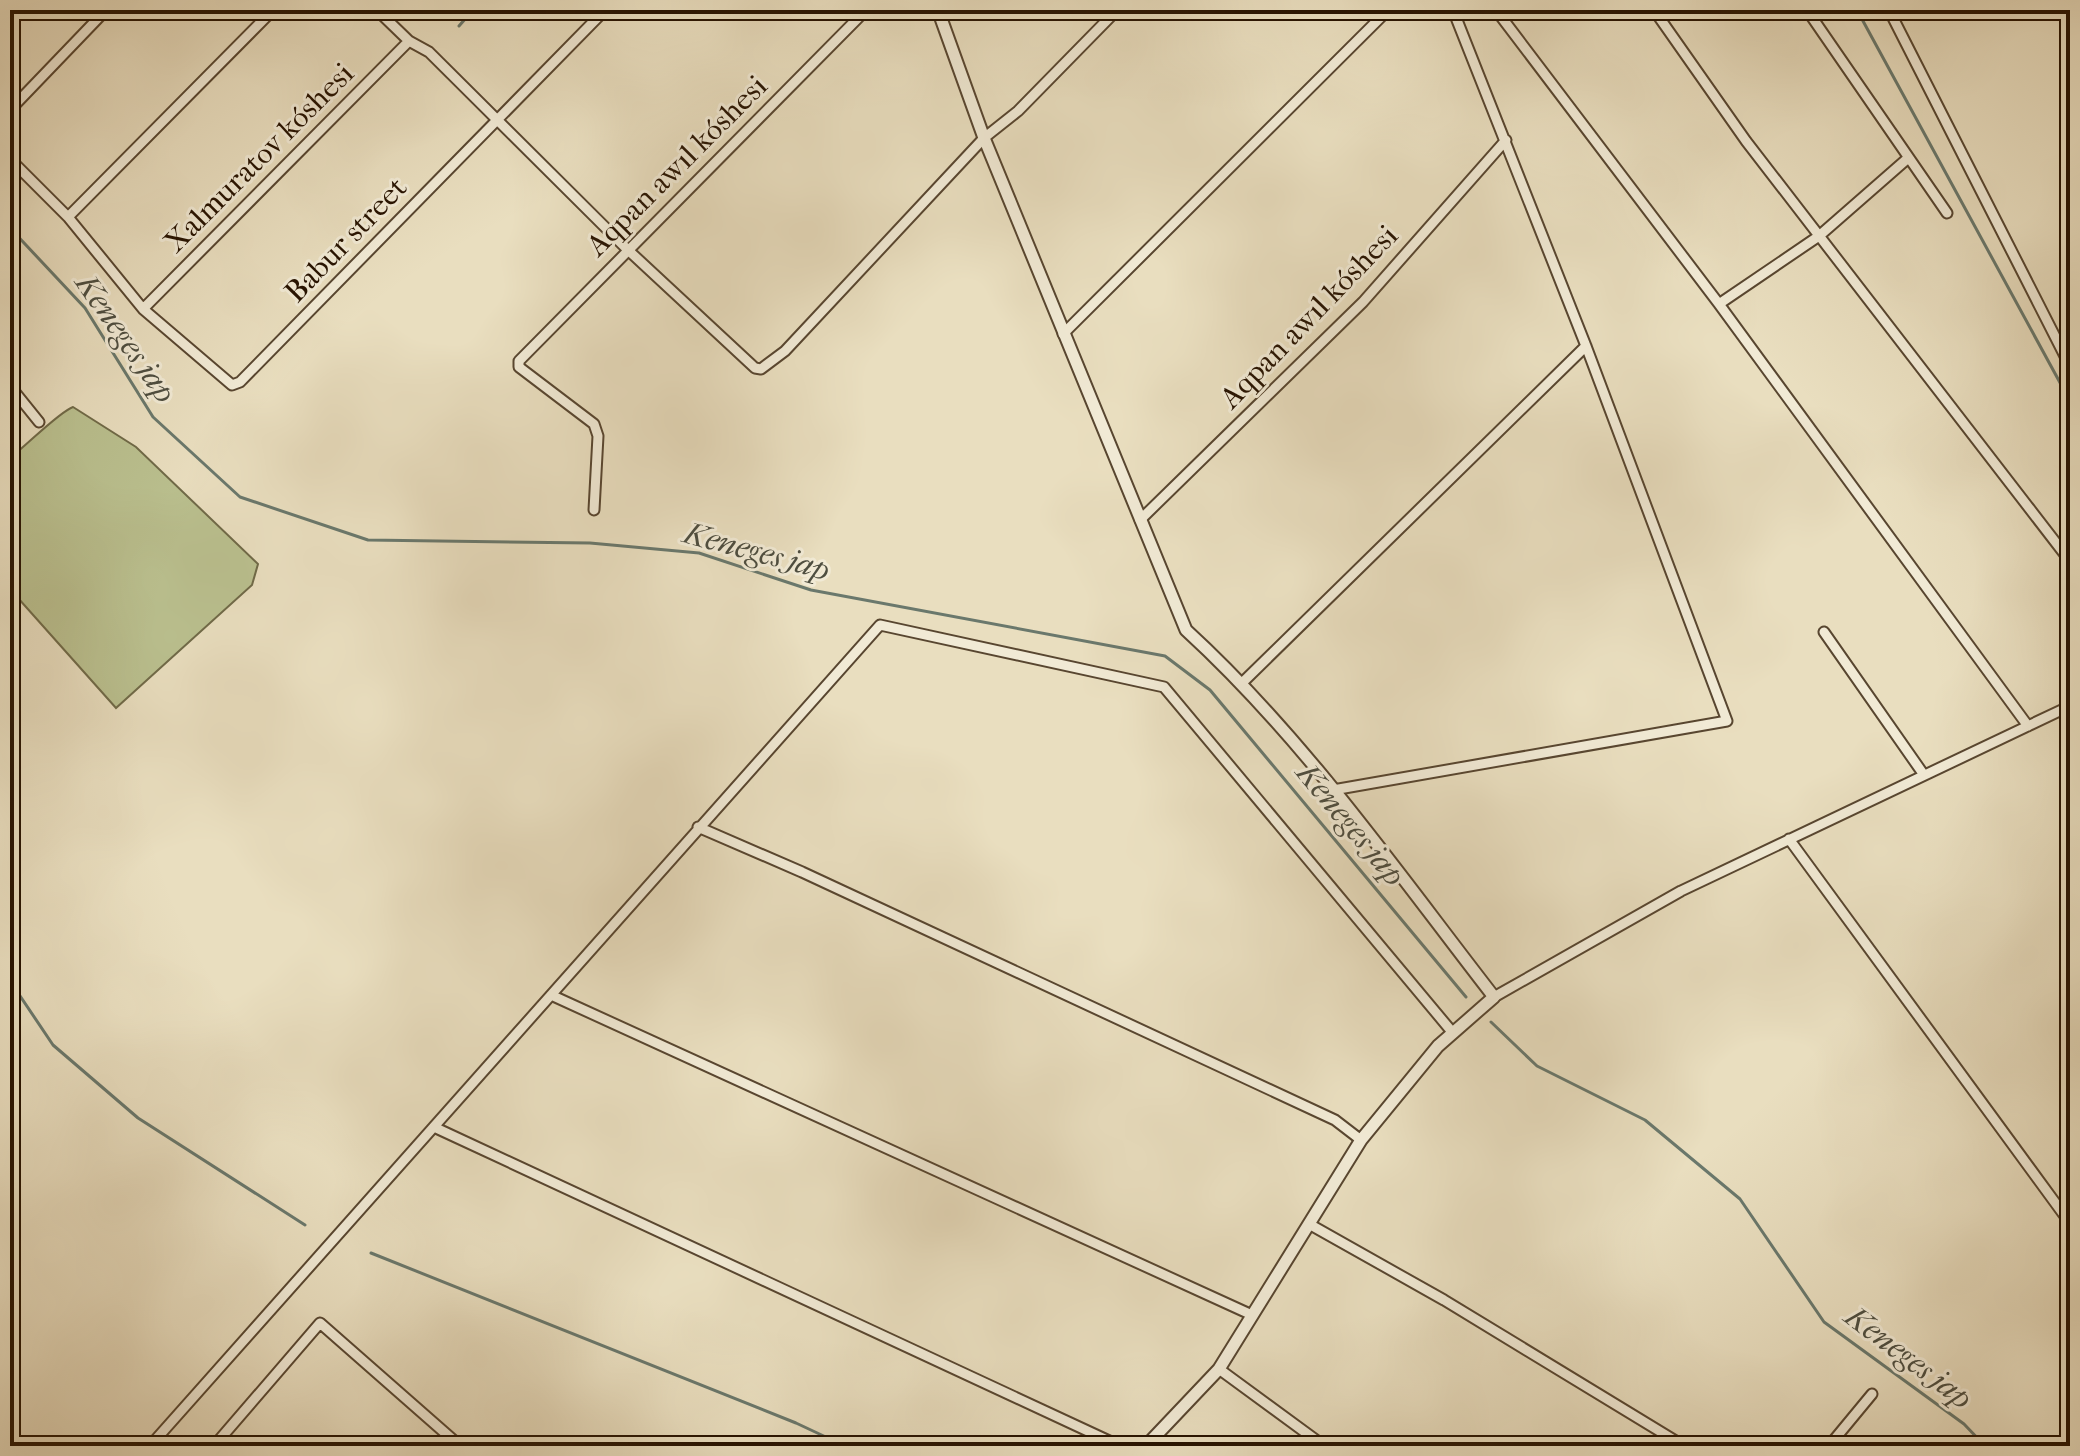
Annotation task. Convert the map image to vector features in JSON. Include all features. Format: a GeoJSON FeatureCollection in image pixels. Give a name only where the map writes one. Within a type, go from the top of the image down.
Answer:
{"type":"FeatureCollection","features":[{"type":"Feature","properties":{"kind":"street"},"geometry":{"type":"LineString","coordinates":[[10,110],[106,10]]}},
{"type":"Feature","properties":{"kind":"street"},"geometry":{"type":"LineString","coordinates":[[68,217],[273,10]]}},
{"type":"Feature","properties":{"kind":"street"},"geometry":{"type":"LineString","coordinates":[[377,10],[409,41],[429,52],[628,250],[755,368],[766,367],[785,351],[984,138],[1018,111],[1117,10]]}},
{"type":"Feature","properties":{"kind":"street"},"geometry":{"type":"LineString","coordinates":[[499,119],[605,10]]}},
{"type":"Feature","properties":{"kind":"street","name":"Aqpan awıl kóshesi"},"geometry":{"type":"LineString","coordinates":[[594,510],[598,436],[594,424],[519,367],[523,356],[866,10]]}},
{"type":"Feature","properties":{"kind":"street"},"geometry":{"type":"LineString","coordinates":[[938,10],[984,138],[1186,630],[1243,682],[1333,790],[1494,997]]}},
{"type":"Feature","properties":{"kind":"street"},"geometry":{"type":"LineString","coordinates":[[1063,334],[1388,10]]}},
{"type":"Feature","properties":{"kind":"street"},"geometry":{"type":"LineString","coordinates":[[1333,790],[1727,721],[1586,346],[1453,10]]}},
{"type":"Feature","properties":{"kind":"street"},"geometry":{"type":"LineString","coordinates":[[1496,10],[1719,304],[2028,726]]}},
{"type":"Feature","properties":{"kind":"street"},"geometry":{"type":"LineString","coordinates":[[1654,10],[1746,141],[2070,561]]}},
{"type":"Feature","properties":{"kind":"street"},"geometry":{"type":"LineString","coordinates":[[1807,10],[1947,213]]}},
{"type":"Feature","properties":{"kind":"street"},"geometry":{"type":"LineString","coordinates":[[1889,10],[2070,366]]}},
{"type":"Feature","properties":{"kind":"street","name":"Xalmuratov kóshesi"},"geometry":{"type":"LineString","coordinates":[[143,309],[409,41]]}},
{"type":"Feature","properties":{"kind":"street","name":"Babur street"},"geometry":{"type":"LineString","coordinates":[[143,309],[224,381],[232,385],[240,382],[499,119]]}},
{"type":"Feature","properties":{"kind":"street","name":"Aqpan awıl kóshesi"},"geometry":{"type":"LineString","coordinates":[[1140,520],[1363,302],[1506,140]]}},
{"type":"Feature","properties":{"kind":"street"},"geometry":{"type":"LineString","coordinates":[[10,159],[68,217],[143,309]]}},
{"type":"Feature","properties":{"kind":"street"},"geometry":{"type":"LineString","coordinates":[[1719,304],[1819,236],[1907,159]]}},
{"type":"Feature","properties":{"kind":"street"},"geometry":{"type":"LineString","coordinates":[[1243,682],[1586,346]]}},
{"type":"Feature","properties":{"kind":"street"},"geometry":{"type":"LineString","coordinates":[[10,386],[39,422]]}},
{"type":"Feature","properties":{"kind":"street"},"geometry":{"type":"LineString","coordinates":[[150,1446],[436,1128],[698,827],[880,625],[1164,687],[1453,1033]]}},
{"type":"Feature","properties":{"kind":"street"},"geometry":{"type":"LineString","coordinates":[[1824,632],[1924,775]]}},
{"type":"Feature","properties":{"kind":"street"},"geometry":{"type":"LineString","coordinates":[[1146,1446],[1219,1369],[1361,1140],[1453,1033],[1494,997],[1681,891],[2070,706]]}},
{"type":"Feature","properties":{"kind":"street"},"geometry":{"type":"LineString","coordinates":[[698,827],[817,878],[1321,1113],[1361,1140]]}},
{"type":"Feature","properties":{"kind":"street"},"geometry":{"type":"LineString","coordinates":[[1789,839],[2070,1223]]}},
{"type":"Feature","properties":{"kind":"street"},"geometry":{"type":"LineString","coordinates":[[551,995],[1252,1315]]}},
{"type":"Feature","properties":{"kind":"street"},"geometry":{"type":"LineString","coordinates":[[436,1128],[1120,1446]]}},
{"type":"Feature","properties":{"kind":"street"},"geometry":{"type":"LineString","coordinates":[[1309,1224],[1444,1300],[1684,1446]]}},
{"type":"Feature","properties":{"kind":"street"},"geometry":{"type":"LineString","coordinates":[[214,1446],[320,1323],[460,1446]]}},
{"type":"Feature","properties":{"kind":"street"},"geometry":{"type":"LineString","coordinates":[[1219,1369],[1324,1446]]}},
{"type":"Feature","properties":{"kind":"street"},"geometry":{"type":"LineString","coordinates":[[1829,1446],[1872,1394]]}},
{"type":"Feature","properties":{"kind":"green space"},"geometry":{"type":"Polygon","coordinates":[[[73,407],[136,447],[258,564],[252,585],[116,708],[10,589],[10,458],[73,407]]]}},
{"type":"Feature","properties":{"kind":"waterway"},"geometry":{"type":"LineString","coordinates":[[459,26],[473,10]]}},
{"type":"Feature","properties":{"kind":"waterway"},"geometry":{"type":"LineString","coordinates":[[1857,10],[2070,401]]}},
{"type":"Feature","properties":{"kind":"waterway","name":"Keneges jap"},"geometry":{"type":"LineString","coordinates":[[10,228],[85,308],[153,417],[240,497],[368,540],[590,543],[699,553],[811,590],[1165,656],[1210,690],[1466,997]]}},
{"type":"Feature","properties":{"kind":"waterway"},"geometry":{"type":"LineString","coordinates":[[10,981],[53,1045],[138,1118],[305,1225]]}},
{"type":"Feature","properties":{"kind":"waterway","name":"Keneges jap"},"geometry":{"type":"LineString","coordinates":[[1491,1022],[1537,1066],[1645,1120],[1740,1199],[1824,1322],[1964,1424],[1985,1446]]}},
{"type":"Feature","properties":{"kind":"waterway"},"geometry":{"type":"LineString","coordinates":[[371,1253],[796,1423],[845,1446]]}}]}
